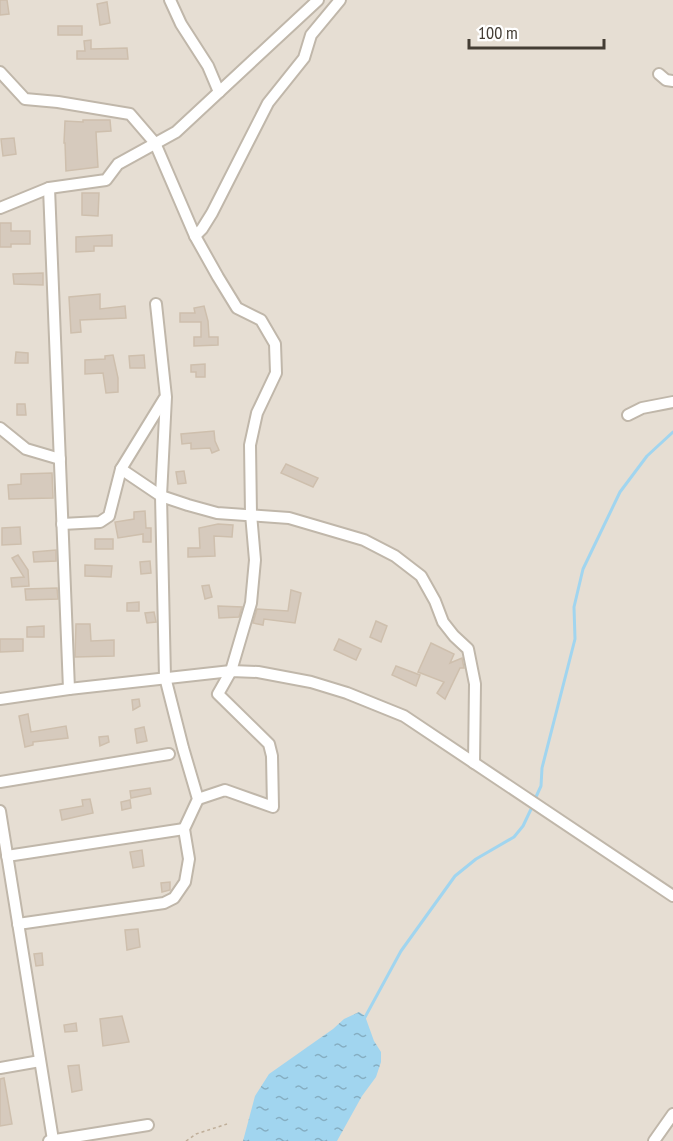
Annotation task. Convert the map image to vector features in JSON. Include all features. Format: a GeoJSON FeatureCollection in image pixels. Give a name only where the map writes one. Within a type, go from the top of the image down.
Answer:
{"type":"FeatureCollection","features":[{"type":"Feature","properties":{"kind":"street"},"geometry":{"type":"LineString","coordinates":[[170,0],[181,24],[208,66],[219,92]]}},
{"type":"Feature","properties":{"kind":"street"},"geometry":{"type":"LineString","coordinates":[[0,208],[49,188],[106,180],[118,164],[176,132],[318,0]]}},
{"type":"Feature","properties":{"kind":"street"},"geometry":{"type":"LineString","coordinates":[[195,236],[212,213],[268,104],[304,58],[311,35],[340,0]]}},
{"type":"Feature","properties":{"kind":"street"},"geometry":{"type":"LineString","coordinates":[[0,72],[25,99],[130,114],[155,143],[195,236],[237,308],[261,320],[274,344],[276,373],[257,412],[250,446],[251,514],[255,560],[251,603],[231,671],[218,694],[269,744],[272,756],[273,807],[225,790],[198,799]]}},
{"type":"Feature","properties":{"kind":"street"},"geometry":{"type":"LineString","coordinates":[[659,74],[666,80],[673,81]]}},
{"type":"Feature","properties":{"kind":"street"},"geometry":{"type":"LineString","coordinates":[[49,188],[69,689]]}},
{"type":"Feature","properties":{"kind":"street"},"geometry":{"type":"LineString","coordinates":[[18,924],[164,903],[174,898],[185,882],[189,859],[184,829],[198,799],[165,677],[160,496],[166,397],[156,304]]}},
{"type":"Feature","properties":{"kind":"street"},"geometry":{"type":"LineString","coordinates":[[62,524],[100,522],[110,516],[122,469],[166,397]]}},
{"type":"Feature","properties":{"kind":"street"},"geometry":{"type":"LineString","coordinates":[[628,415],[642,408],[673,402]]}},
{"type":"Feature","properties":{"kind":"street"},"geometry":{"type":"LineString","coordinates":[[0,428],[26,449],[60,459]]}},
{"type":"Feature","properties":{"kind":"street"},"geometry":{"type":"LineString","coordinates":[[122,469],[160,496],[216,513],[289,518],[364,540],[395,556],[421,576],[435,601],[443,622],[468,649],[475,684],[474,763]]}},
{"type":"Feature","properties":{"kind":"street"},"geometry":{"type":"LineString","coordinates":[[0,699],[165,677],[231,671],[284,675],[347,693],[404,716],[673,896]]}},
{"type":"Feature","properties":{"kind":"street"},"geometry":{"type":"LineString","coordinates":[[0,782],[169,754]]}},
{"type":"Feature","properties":{"kind":"street"},"geometry":{"type":"LineString","coordinates":[[0,811],[51,1141],[148,1125]]}},
{"type":"Feature","properties":{"kind":"street"},"geometry":{"type":"LineString","coordinates":[[7,856],[184,829]]}},
{"type":"Feature","properties":{"kind":"street"},"geometry":{"type":"LineString","coordinates":[[0,1068],[40,1061]]}},
{"type":"Feature","properties":{"kind":"street"},"geometry":{"type":"LineString","coordinates":[[654,1141],[673,1114]]}},
{"type":"Feature","properties":{"kind":"path"},"geometry":{"type":"LineString","coordinates":[[186,1141],[196,1134],[227,1124]]}},
{"type":"Feature","properties":{"kind":"shaded area"},"geometry":{"type":"Polygon","coordinates":[[[0,0],[673,0],[673,1141],[0,1141],[0,0]]]}},
{"type":"Feature","properties":{"kind":"water"},"geometry":{"type":"Polygon","coordinates":[[[359,1012],[365,1016],[374,1041],[381,1052],[381,1062],[376,1077],[362,1096],[337,1141],[243,1141],[255,1096],[269,1074],[344,1019],[359,1012]]]}},
{"type":"Feature","properties":{"kind":"building"},"geometry":{"type":"Polygon","coordinates":[[[0,0],[7,0],[9,14],[0,15],[0,0]]]}},
{"type":"Feature","properties":{"kind":"building"},"geometry":{"type":"Polygon","coordinates":[[[107,2],[110,23],[100,25],[97,4],[107,2]]]}},
{"type":"Feature","properties":{"kind":"building"},"geometry":{"type":"Polygon","coordinates":[[[58,26],[82,26],[82,35],[58,35],[58,26]]]}},
{"type":"Feature","properties":{"kind":"building"},"geometry":{"type":"Polygon","coordinates":[[[91,40],[91,49],[127,48],[128,59],[77,59],[77,51],[85,51],[84,41],[91,40]]]}},
{"type":"Feature","properties":{"kind":"building"},"geometry":{"type":"Polygon","coordinates":[[[83,120],[110,120],[111,131],[96,132],[98,167],[66,171],[65,121],[83,122],[83,120]]]}},
{"type":"Feature","properties":{"kind":"building"},"geometry":{"type":"Polygon","coordinates":[[[14,138],[16,154],[3,156],[1,139],[14,138]]]}},
{"type":"Feature","properties":{"kind":"building"},"geometry":{"type":"Polygon","coordinates":[[[82,193],[99,193],[98,216],[82,215],[82,193]]]}},
{"type":"Feature","properties":{"kind":"building"},"geometry":{"type":"Polygon","coordinates":[[[0,223],[11,223],[11,231],[30,231],[30,244],[11,244],[11,247],[0,247],[0,223]]]}},
{"type":"Feature","properties":{"kind":"building"},"geometry":{"type":"Polygon","coordinates":[[[112,235],[112,246],[94,246],[94,251],[76,252],[76,237],[112,235]]]}},
{"type":"Feature","properties":{"kind":"building"},"geometry":{"type":"Polygon","coordinates":[[[43,273],[43,285],[14,284],[13,274],[43,273]]]}},
{"type":"Feature","properties":{"kind":"building"},"geometry":{"type":"Polygon","coordinates":[[[100,294],[100,309],[125,306],[126,318],[80,320],[81,332],[71,333],[69,297],[100,294]]]}},
{"type":"Feature","properties":{"kind":"building"},"geometry":{"type":"Polygon","coordinates":[[[204,306],[209,337],[218,337],[218,345],[194,346],[194,337],[201,337],[201,322],[180,322],[180,313],[195,313],[194,308],[204,306]]]}},
{"type":"Feature","properties":{"kind":"building"},"geometry":{"type":"Polygon","coordinates":[[[16,352],[28,353],[28,363],[15,363],[16,352]]]}},
{"type":"Feature","properties":{"kind":"building"},"geometry":{"type":"Polygon","coordinates":[[[113,355],[118,378],[118,392],[106,393],[103,373],[85,374],[85,360],[105,359],[105,356],[113,355]]]}},
{"type":"Feature","properties":{"kind":"building"},"geometry":{"type":"Polygon","coordinates":[[[144,355],[145,368],[130,368],[129,356],[144,355]]]}},
{"type":"Feature","properties":{"kind":"building"},"geometry":{"type":"Polygon","coordinates":[[[205,364],[205,377],[196,377],[196,372],[191,372],[191,365],[205,364]]]}},
{"type":"Feature","properties":{"kind":"building"},"geometry":{"type":"Polygon","coordinates":[[[17,404],[25,404],[26,415],[17,415],[17,404]]]}},
{"type":"Feature","properties":{"kind":"building"},"geometry":{"type":"Polygon","coordinates":[[[214,431],[219,450],[212,453],[210,448],[191,449],[191,443],[182,444],[181,434],[214,431]]]}},
{"type":"Feature","properties":{"kind":"building"},"geometry":{"type":"Polygon","coordinates":[[[286,464],[318,478],[313,487],[281,473],[286,464]]]}},
{"type":"Feature","properties":{"kind":"building"},"geometry":{"type":"Polygon","coordinates":[[[184,471],[186,483],[178,484],[176,472],[184,471]]]}},
{"type":"Feature","properties":{"kind":"building"},"geometry":{"type":"Polygon","coordinates":[[[52,473],[53,498],[9,499],[8,485],[21,484],[21,474],[52,473]]]}},
{"type":"Feature","properties":{"kind":"building"},"geometry":{"type":"Polygon","coordinates":[[[145,511],[146,528],[151,528],[151,542],[143,542],[143,534],[118,538],[115,522],[134,519],[134,512],[145,511]]]}},
{"type":"Feature","properties":{"kind":"building"},"geometry":{"type":"Polygon","coordinates":[[[218,524],[233,525],[232,537],[214,536],[215,556],[188,557],[188,548],[200,548],[199,528],[218,524]]]}},
{"type":"Feature","properties":{"kind":"building"},"geometry":{"type":"Polygon","coordinates":[[[20,527],[21,544],[2,545],[2,528],[20,527]]]}},
{"type":"Feature","properties":{"kind":"building"},"geometry":{"type":"Polygon","coordinates":[[[95,539],[113,539],[113,549],[95,549],[95,539]]]}},
{"type":"Feature","properties":{"kind":"building"},"geometry":{"type":"Polygon","coordinates":[[[56,550],[56,561],[34,562],[33,552],[56,550]]]}},
{"type":"Feature","properties":{"kind":"building"},"geometry":{"type":"Polygon","coordinates":[[[18,555],[28,570],[29,586],[12,587],[11,578],[24,577],[12,558],[18,555]]]}},
{"type":"Feature","properties":{"kind":"building"},"geometry":{"type":"Polygon","coordinates":[[[150,561],[151,573],[141,574],[140,562],[150,561]]]}},
{"type":"Feature","properties":{"kind":"building"},"geometry":{"type":"Polygon","coordinates":[[[85,565],[112,566],[111,577],[85,576],[85,565]]]}},
{"type":"Feature","properties":{"kind":"building"},"geometry":{"type":"Polygon","coordinates":[[[209,585],[212,597],[205,599],[202,586],[209,585]]]}},
{"type":"Feature","properties":{"kind":"building"},"geometry":{"type":"Polygon","coordinates":[[[57,588],[58,599],[26,600],[25,589],[57,588]]]}},
{"type":"Feature","properties":{"kind":"building"},"geometry":{"type":"Polygon","coordinates":[[[291,590],[301,593],[295,623],[264,619],[263,625],[253,623],[257,609],[288,611],[291,590]]]}},
{"type":"Feature","properties":{"kind":"building"},"geometry":{"type":"Polygon","coordinates":[[[139,602],[139,611],[127,611],[127,603],[139,602]]]}},
{"type":"Feature","properties":{"kind":"building"},"geometry":{"type":"Polygon","coordinates":[[[218,606],[242,607],[239,617],[219,618],[218,606]]]}},
{"type":"Feature","properties":{"kind":"building"},"geometry":{"type":"Polygon","coordinates":[[[154,612],[156,622],[147,623],[145,613],[154,612]]]}},
{"type":"Feature","properties":{"kind":"building"},"geometry":{"type":"Polygon","coordinates":[[[376,621],[387,626],[381,642],[370,637],[376,621]]]}},
{"type":"Feature","properties":{"kind":"building"},"geometry":{"type":"Polygon","coordinates":[[[76,624],[90,624],[91,641],[114,640],[114,656],[75,657],[76,624]]]}},
{"type":"Feature","properties":{"kind":"building"},"geometry":{"type":"Polygon","coordinates":[[[44,626],[44,637],[27,637],[27,627],[44,626]]]}},
{"type":"Feature","properties":{"kind":"building"},"geometry":{"type":"Polygon","coordinates":[[[0,639],[23,639],[23,651],[0,652],[0,639]]]}},
{"type":"Feature","properties":{"kind":"building"},"geometry":{"type":"Polygon","coordinates":[[[339,639],[361,649],[356,660],[334,650],[339,639]]]}},
{"type":"Feature","properties":{"kind":"building"},"geometry":{"type":"Polygon","coordinates":[[[431,643],[454,654],[450,663],[462,658],[464,668],[460,668],[445,699],[437,693],[444,682],[418,672],[431,643]]]}},
{"type":"Feature","properties":{"kind":"building"},"geometry":{"type":"Polygon","coordinates":[[[396,666],[420,675],[416,686],[392,675],[396,666]]]}},
{"type":"Feature","properties":{"kind":"building"},"geometry":{"type":"Polygon","coordinates":[[[139,699],[140,706],[133,710],[132,700],[139,699]]]}},
{"type":"Feature","properties":{"kind":"building"},"geometry":{"type":"Polygon","coordinates":[[[28,714],[31,732],[66,726],[68,738],[33,742],[33,745],[25,747],[19,716],[28,714]]]}},
{"type":"Feature","properties":{"kind":"building"},"geometry":{"type":"Polygon","coordinates":[[[144,727],[147,741],[137,743],[135,729],[144,727]]]}},
{"type":"Feature","properties":{"kind":"building"},"geometry":{"type":"Polygon","coordinates":[[[108,736],[109,742],[100,746],[99,737],[108,736]]]}},
{"type":"Feature","properties":{"kind":"building"},"geometry":{"type":"Polygon","coordinates":[[[150,788],[151,794],[131,798],[130,791],[150,788]]]}},
{"type":"Feature","properties":{"kind":"building"},"geometry":{"type":"Polygon","coordinates":[[[90,799],[93,813],[62,820],[60,810],[83,806],[82,800],[90,799]]]}},
{"type":"Feature","properties":{"kind":"building"},"geometry":{"type":"Polygon","coordinates":[[[130,800],[131,808],[122,810],[121,802],[130,800]]]}},
{"type":"Feature","properties":{"kind":"building"},"geometry":{"type":"Polygon","coordinates":[[[142,850],[144,866],[133,868],[130,852],[142,850]]]}},
{"type":"Feature","properties":{"kind":"building"},"geometry":{"type":"Polygon","coordinates":[[[170,882],[170,890],[162,892],[161,883],[170,882]]]}},
{"type":"Feature","properties":{"kind":"building"},"geometry":{"type":"Polygon","coordinates":[[[138,929],[140,947],[127,950],[125,930],[138,929]]]}},
{"type":"Feature","properties":{"kind":"building"},"geometry":{"type":"Polygon","coordinates":[[[42,953],[43,965],[36,966],[34,954],[42,953]]]}},
{"type":"Feature","properties":{"kind":"building"},"geometry":{"type":"Polygon","coordinates":[[[122,1016],[129,1042],[103,1046],[100,1019],[122,1016]]]}},
{"type":"Feature","properties":{"kind":"building"},"geometry":{"type":"Polygon","coordinates":[[[76,1023],[77,1031],[65,1032],[64,1025],[76,1023]]]}},
{"type":"Feature","properties":{"kind":"building"},"geometry":{"type":"Polygon","coordinates":[[[79,1065],[82,1090],[72,1092],[68,1066],[79,1065]]]}},
{"type":"Feature","properties":{"kind":"building"},"geometry":{"type":"Polygon","coordinates":[[[4,1078],[12,1124],[0,1126],[0,1079],[4,1078]]]}},
{"type":"Feature","properties":{"kind":"waterway"},"geometry":{"type":"LineString","coordinates":[[535,799],[541,786],[542,768],[575,639],[574,607],[583,569],[620,492],[647,456],[673,432]]}},
{"type":"Feature","properties":{"kind":"waterway"},"geometry":{"type":"LineString","coordinates":[[364,1019],[401,951],[455,876],[476,859],[514,837],[523,826],[533,805]]}}]}
